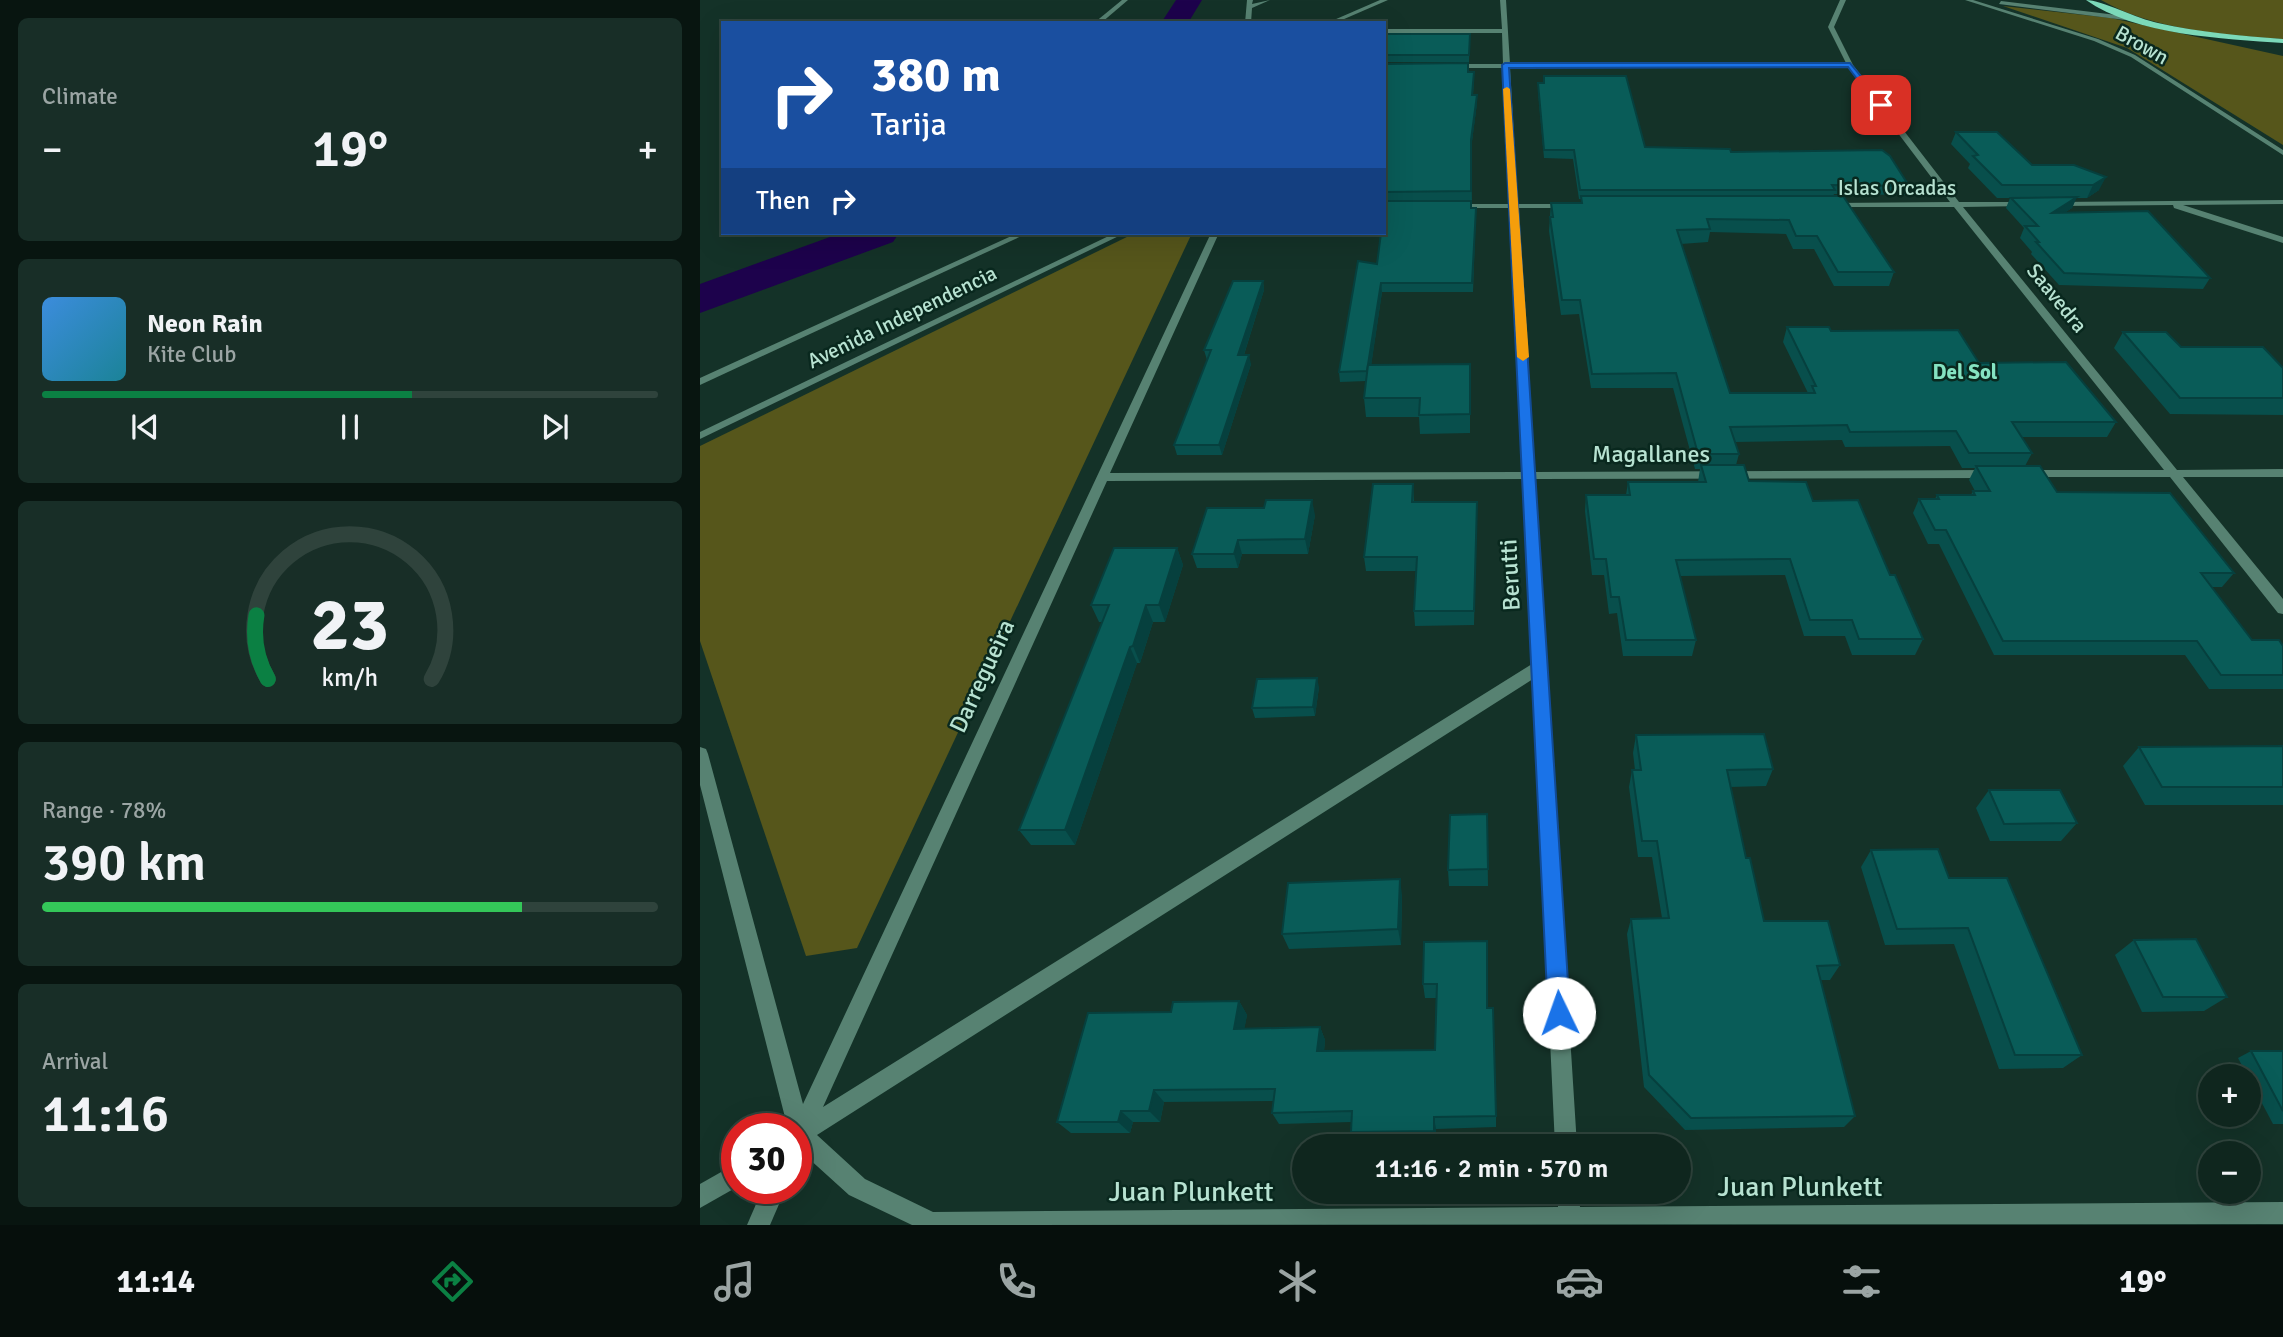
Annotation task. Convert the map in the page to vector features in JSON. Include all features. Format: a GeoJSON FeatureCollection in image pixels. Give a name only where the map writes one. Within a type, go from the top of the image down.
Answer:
{"type":"FeatureCollection","features":[{"type":"Feature","properties":{"kind":"main road"},"geometry":{"type":"LineString","coordinates":[[2089,0],[2143,20],[2283,51]]}},
{"type":"Feature","properties":{"kind":"main road"},"geometry":{"type":"LineString","coordinates":[[2217,35],[2283,41]]}},
{"type":"Feature","properties":{"kind":"street"},"geometry":{"type":"LineString","coordinates":[[1099,21],[1125,0]]}},
{"type":"Feature","properties":{"kind":"street"},"geometry":{"type":"LineString","coordinates":[[1250,4],[1267,0]]}},
{"type":"Feature","properties":{"kind":"street"},"geometry":{"type":"LineString","coordinates":[[1335,21],[1385,0]]}},
{"type":"Feature","properties":{"kind":"street","name":"Berutti"},"geometry":{"type":"LineString","coordinates":[[1503,0],[1565,1134]]}},
{"type":"Feature","properties":{"kind":"street","name":"Saavedra"},"geometry":{"type":"LineString","coordinates":[[1843,0],[1830,27],[1850,65],[1957,205],[2283,609]]}},
{"type":"Feature","properties":{"kind":"street"},"geometry":{"type":"LineString","coordinates":[[1970,0],[2143,20]]}},
{"type":"Feature","properties":{"kind":"street","name":"Brown"},"geometry":{"type":"LineString","coordinates":[[1970,0],[2096,40],[2133,56],[2283,153]]}},
{"type":"Feature","properties":{"kind":"street"},"geometry":{"type":"LineString","coordinates":[[1386,31],[1504,31]]}},
{"type":"Feature","properties":{"kind":"street"},"geometry":{"type":"LineString","coordinates":[[1438,66],[1850,65]]}},
{"type":"Feature","properties":{"kind":"street"},"geometry":{"type":"LineString","coordinates":[[2166,202],[2283,240]]}},
{"type":"Feature","properties":{"kind":"street","name":"Islas Orcadas"},"geometry":{"type":"LineString","coordinates":[[1819,205],[2283,202]]}},
{"type":"Feature","properties":{"kind":"street"},"geometry":{"type":"LineString","coordinates":[[1449,206],[1583,206]]}},
{"type":"Feature","properties":{"kind":"street","name":"Avenida Independencia"},"geometry":{"type":"LineString","coordinates":[[700,382],[1020,235]]}},
{"type":"Feature","properties":{"kind":"street","name":"Avenida Independencia"},"geometry":{"type":"LineString","coordinates":[[700,436],[1117,235]]}},
{"type":"Feature","properties":{"kind":"street","name":"Darregueira"},"geometry":{"type":"LineString","coordinates":[[808,1113],[1214,235]]}},
{"type":"Feature","properties":{"kind":"street"},"geometry":{"type":"LineString","coordinates":[[2019,474],[2283,472]]}},
{"type":"Feature","properties":{"kind":"street","name":"Magallanes"},"geometry":{"type":"LineString","coordinates":[[1102,477],[2005,474]]}},
{"type":"Feature","properties":{"kind":"street"},"geometry":{"type":"LineString","coordinates":[[812,1128],[1541,666]]}},
{"type":"Feature","properties":{"kind":"street"},"geometry":{"type":"LineString","coordinates":[[700,754],[791,1113]]}},
{"type":"Feature","properties":{"kind":"street","name":"Juan Plunkett"},"geometry":{"type":"LineString","coordinates":[[812,1150],[857,1187],[932,1223],[2194,1220],[2283,1213]]}},
{"type":"Feature","properties":{"kind":"street"},"geometry":{"type":"LineString","coordinates":[[700,1197],[721,1184]]}},
{"type":"Feature","properties":{"kind":"street"},"geometry":{"type":"LineString","coordinates":[[758,1225],[768,1204]]}},
{"type":"Feature","properties":{"kind":"street"},"geometry":{"type":"LineString","coordinates":[[1569,1204],[1570,1222]]}},
{"type":"Feature","properties":{"kind":"shaded area"},"geometry":{"type":"Polygon","coordinates":[[[2101,0],[2283,0],[2283,39],[2189,29],[2143,18],[2101,0]]]}},
{"type":"Feature","properties":{"kind":"shaded area"},"geometry":{"type":"Polygon","coordinates":[[[2003,6],[2111,18],[2283,56],[2283,145],[2127,48],[2003,6]]]}},
{"type":"Feature","properties":{"kind":"shaded area"},"geometry":{"type":"Polygon","coordinates":[[[1131,235],[1191,235],[857,948],[806,956],[700,641],[700,446],[1131,235]]]}},
{"type":"Feature","properties":{"kind":"building"},"geometry":{"type":"Polygon","coordinates":[[[1386,34],[1470,34],[1469,55],[1386,55],[1386,34]]]}},
{"type":"Feature","properties":{"kind":"building"},"geometry":{"type":"Polygon","coordinates":[[[1468,63],[1468,72],[1474,72],[1472,95],[1477,95],[1471,140],[1471,191],[1386,192],[1386,64],[1468,63]]]}},
{"type":"Feature","properties":{"kind":"building"},"geometry":{"type":"Polygon","coordinates":[[[1544,76],[1626,76],[1645,147],[1730,149],[1731,152],[1882,150],[1890,156],[1909,186],[1832,185],[1835,190],[1580,190],[1574,150],[1544,150],[1538,83],[1544,83],[1544,76]]]}},
{"type":"Feature","properties":{"kind":"building"},"geometry":{"type":"Polygon","coordinates":[[[1956,132],[1997,132],[2032,165],[2074,165],[2106,177],[2093,185],[2002,185],[1973,156],[1978,155],[1956,132]]]}},
{"type":"Feature","properties":{"kind":"building"},"geometry":{"type":"Polygon","coordinates":[[[1581,196],[1843,196],[1894,272],[1838,272],[1817,236],[1796,236],[1789,220],[1707,219],[1710,229],[1677,230],[1730,393],[1815,393],[1812,386],[1816,386],[1787,327],[1829,327],[1831,331],[1958,330],[1979,363],[2066,362],[2116,422],[2012,422],[2032,453],[1969,453],[1956,431],[1850,432],[1847,425],[1730,427],[1739,454],[1698,454],[1676,373],[1592,374],[1580,300],[1562,300],[1550,217],[1553,217],[1551,203],[1582,203],[1581,196]]]}},
{"type":"Feature","properties":{"kind":"building"},"geometry":{"type":"Polygon","coordinates":[[[2077,197],[2052,213],[2148,211],[2210,278],[2064,273],[2025,226],[2038,226],[2011,198],[2077,197]]]}},
{"type":"Feature","properties":{"kind":"building"},"geometry":{"type":"Polygon","coordinates":[[[1386,201],[1471,201],[1471,208],[1476,208],[1472,283],[1381,283],[1367,371],[1339,372],[1358,261],[1377,264],[1381,235],[1386,235],[1386,201]]]}},
{"type":"Feature","properties":{"kind":"building"},"geometry":{"type":"Polygon","coordinates":[[[1233,281],[1263,281],[1238,355],[1249,355],[1219,445],[1174,445],[1211,350],[1204,350],[1233,281]]]}},
{"type":"Feature","properties":{"kind":"building"},"geometry":{"type":"Polygon","coordinates":[[[2123,332],[2166,332],[2181,347],[2263,347],[2283,368],[2283,398],[2180,398],[2123,332]]]}},
{"type":"Feature","properties":{"kind":"building"},"geometry":{"type":"Polygon","coordinates":[[[1470,364],[1470,414],[1419,415],[1420,398],[1364,398],[1368,365],[1470,364]]]}},
{"type":"Feature","properties":{"kind":"building"},"geometry":{"type":"Polygon","coordinates":[[[1701,465],[1744,465],[1749,481],[1806,482],[1813,501],[1858,500],[1890,575],[1895,575],[1923,639],[1859,639],[1852,620],[1810,620],[1790,559],[1676,560],[1696,640],[1626,640],[1619,597],[1611,597],[1606,559],[1594,559],[1586,495],[1630,495],[1628,482],[1706,482],[1701,465]]]}},
{"type":"Feature","properties":{"kind":"building"},"geometry":{"type":"Polygon","coordinates":[[[1976,466],[2040,466],[2057,492],[2170,493],[2234,573],[2201,573],[2252,640],[2279,640],[2283,646],[2283,675],[2221,675],[2197,641],[2003,641],[1946,530],[1935,530],[1919,499],[1939,499],[1937,495],[1975,495],[1973,491],[1990,491],[1976,466]]]}},
{"type":"Feature","properties":{"kind":"building"},"geometry":{"type":"Polygon","coordinates":[[[1373,484],[1413,484],[1412,502],[1477,502],[1474,611],[1414,611],[1417,557],[1364,557],[1373,484]]]}},
{"type":"Feature","properties":{"kind":"building"},"geometry":{"type":"Polygon","coordinates":[[[1266,500],[1312,500],[1305,539],[1238,540],[1234,554],[1192,554],[1207,508],[1264,508],[1266,500]]]}},
{"type":"Feature","properties":{"kind":"building"},"geometry":{"type":"Polygon","coordinates":[[[1114,548],[1177,548],[1159,605],[1146,605],[1065,830],[1019,830],[1109,605],[1091,605],[1114,548]]]}},
{"type":"Feature","properties":{"kind":"building"},"geometry":{"type":"Polygon","coordinates":[[[1317,678],[1313,707],[1252,708],[1257,679],[1317,678]]]}},
{"type":"Feature","properties":{"kind":"building"},"geometry":{"type":"Polygon","coordinates":[[[1764,734],[1773,769],[1727,770],[1746,858],[1750,858],[1764,921],[1828,921],[1840,965],[1817,966],[1855,1116],[1691,1118],[1649,1075],[1631,919],[1669,918],[1657,841],[1642,841],[1632,770],[1641,770],[1636,735],[1764,734]]]}},
{"type":"Feature","properties":{"kind":"building"},"geometry":{"type":"Polygon","coordinates":[[[2283,746],[2283,787],[2162,787],[2139,747],[2283,746]]]}},
{"type":"Feature","properties":{"kind":"building"},"geometry":{"type":"Polygon","coordinates":[[[1989,790],[2060,790],[2077,823],[2004,824],[1989,790]]]}},
{"type":"Feature","properties":{"kind":"building"},"geometry":{"type":"Polygon","coordinates":[[[1487,814],[1488,869],[1448,870],[1450,815],[1487,814]]]}},
{"type":"Feature","properties":{"kind":"building"},"geometry":{"type":"Polygon","coordinates":[[[1938,849],[1949,878],[2007,878],[2082,1055],[2015,1055],[1968,928],[1897,929],[1871,850],[1938,849]]]}},
{"type":"Feature","properties":{"kind":"building"},"geometry":{"type":"Polygon","coordinates":[[[1400,879],[1398,929],[1282,934],[1288,883],[1400,879]]]}},
{"type":"Feature","properties":{"kind":"building"},"geometry":{"type":"Polygon","coordinates":[[[2196,939],[2227,997],[2163,997],[2134,940],[2196,939]]]}},
{"type":"Feature","properties":{"kind":"building"},"geometry":{"type":"Polygon","coordinates":[[[1487,941],[1487,1008],[1493,1008],[1496,1116],[1434,1117],[1434,1131],[1351,1132],[1352,1111],[1272,1113],[1275,1089],[1154,1090],[1149,1111],[1121,1111],[1118,1122],[1057,1122],[1088,1013],[1171,1012],[1173,1002],[1239,1001],[1234,1029],[1320,1027],[1317,1051],[1435,1050],[1437,984],[1423,984],[1424,942],[1487,941]]]}},
{"type":"Feature","properties":{"kind":"building"},"geometry":{"type":"Polygon","coordinates":[[[2251,1051],[2283,1051],[2283,1111],[2261,1070],[2261,1064],[2258,1064],[2251,1051]]]}},
{"type":"Feature","properties":{"kind":"waterway"},"geometry":{"type":"LineString","coordinates":[[1175,21],[1189,0]]}},
{"type":"Feature","properties":{"kind":"waterway"},"geometry":{"type":"LineString","coordinates":[[700,299],[874,235]]}},
{"type":"Feature","properties":{"kind":"slow traffic"},"geometry":{"type":"LineString","coordinates":[[1507,89],[1523,357]]}},
{"type":"Feature","properties":{"kind":"district","name":"Del Sol"},"geometry":{"type":"Point","coordinates":[1965,372]}},
{"type":"Feature","properties":{"kind":"route"},"geometry":{"type":"LineString","coordinates":[[1559,1013],[1505,65],[1850,65],[1881,105]]}}]}
